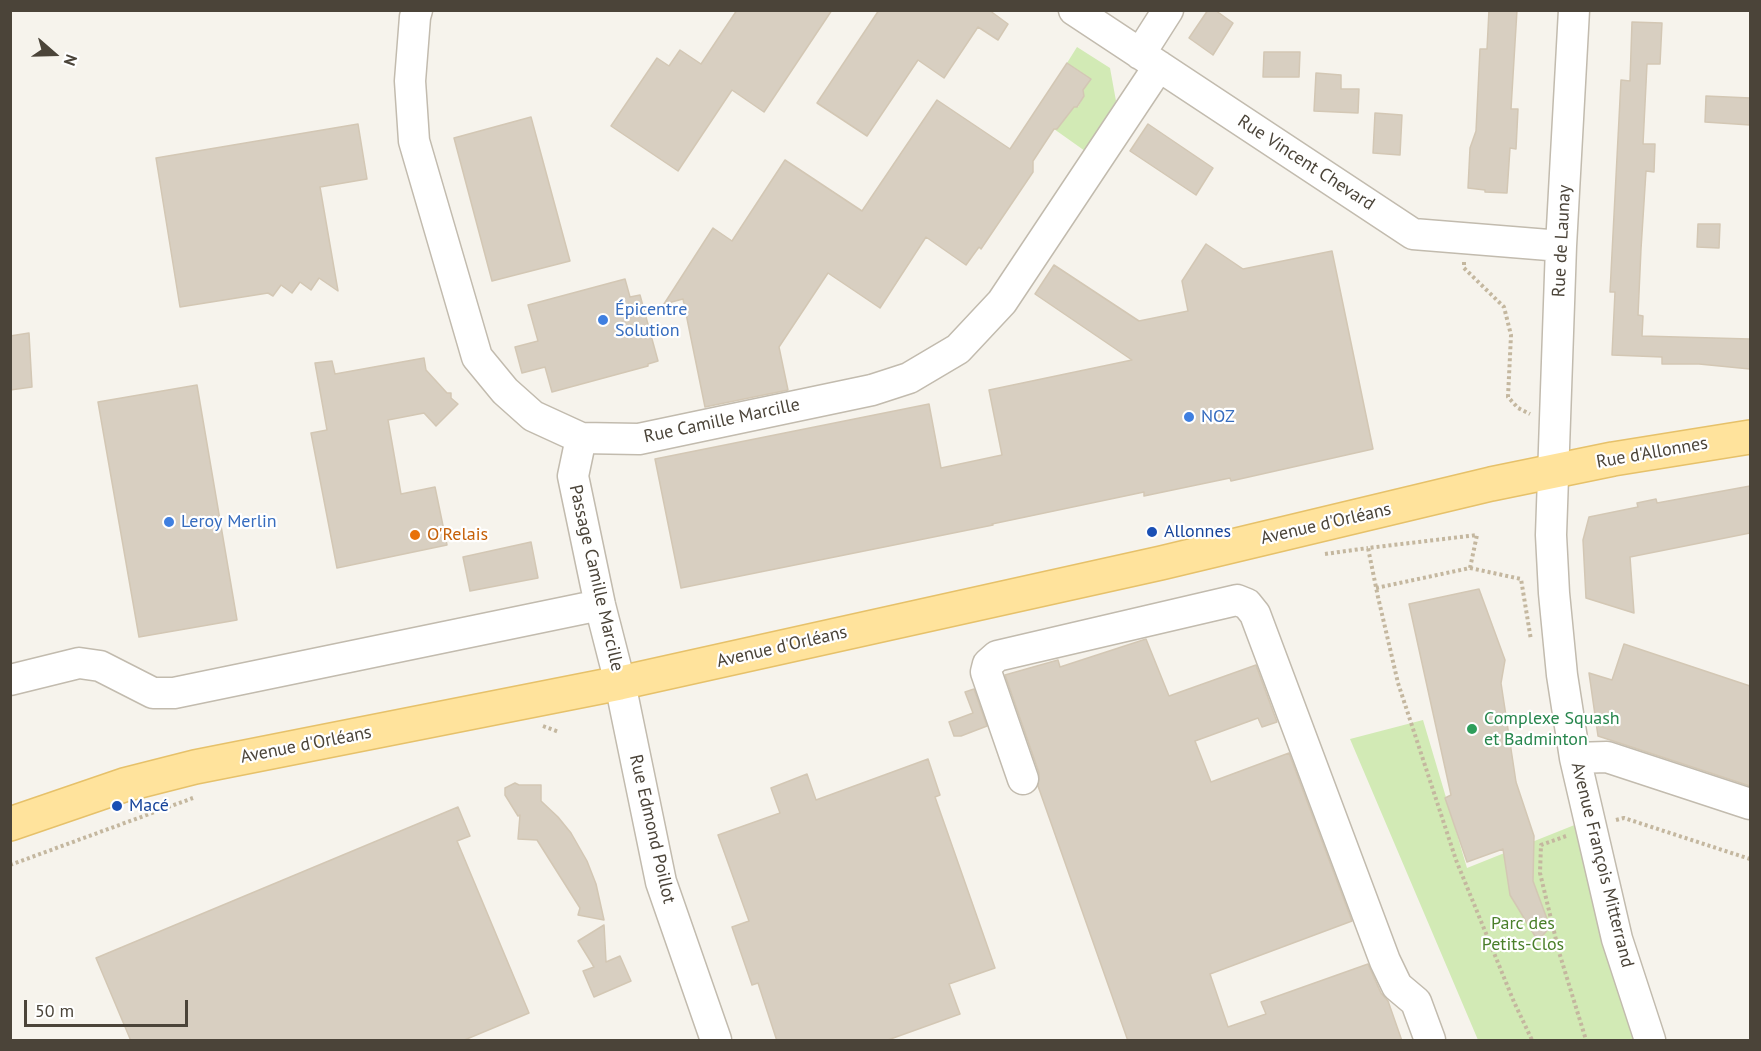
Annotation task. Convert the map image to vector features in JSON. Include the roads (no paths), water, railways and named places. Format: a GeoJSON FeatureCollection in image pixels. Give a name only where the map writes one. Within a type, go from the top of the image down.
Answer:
{"type":"FeatureCollection","features":[{"type":"Feature","properties":{"kind":"main road","name":"Rue d'Allonnes"},"geometry":{"type":"LineString","coordinates":[[1554,471],[1750,437]]}},
{"type":"Feature","properties":{"kind":"main road","name":"Avenue d'Orléans"},"geometry":{"type":"LineString","coordinates":[[10,824],[124,785],[195,767],[620,683],[1161,563],[1554,471]]}},
{"type":"Feature","properties":{"kind":"street","name":"Rue Camille Marcille"},"geometry":{"type":"LineString","coordinates":[[417,10],[410,81],[414,141],[477,357],[505,391],[533,416],[581,438],[639,439],[872,390],[909,378],[958,349],[1002,302],[1150,60],[1168,10]]}},
{"type":"Feature","properties":{"kind":"street","name":"Rue Vincent Chevard"},"geometry":{"type":"LineString","coordinates":[[1074,10],[1413,234],[1561,246]]}},
{"type":"Feature","properties":{"kind":"street","name":"Rue de Launay"},"geometry":{"type":"LineString","coordinates":[[1554,471],[1561,246],[1574,10]]}},
{"type":"Feature","properties":{"kind":"street","name":"Passage Camille Marcille"},"geometry":{"type":"LineString","coordinates":[[581,438],[573,476],[600,605],[620,683]]}},
{"type":"Feature","properties":{"kind":"street","name":"Avenue François Mitterrand"},"geometry":{"type":"LineString","coordinates":[[1554,471],[1551,535],[1554,593],[1562,675],[1575,758],[1580,835],[1650,1041]]}},
{"type":"Feature","properties":{"kind":"street"},"geometry":{"type":"LineString","coordinates":[[1023,779],[986,672],[988,664],[997,656],[1237,600],[1247,604],[1255,614],[1385,961],[1397,986],[1416,1002],[1430,1041]]}},
{"type":"Feature","properties":{"kind":"street"},"geometry":{"type":"LineString","coordinates":[[10,680],[79,663],[100,666],[153,693],[174,693],[600,605]]}},
{"type":"Feature","properties":{"kind":"street","name":"Rue Edmond Poillot"},"geometry":{"type":"LineString","coordinates":[[620,683],[661,882],[716,1041]]}},
{"type":"Feature","properties":{"kind":"street"},"geometry":{"type":"LineString","coordinates":[[1575,758],[1607,757],[1750,804]]}},
{"type":"Feature","properties":{"kind":"place","name":"Épicentre Solution"},"geometry":{"type":"Point","coordinates":[603,320]}},
{"type":"Feature","properties":{"kind":"place","name":"NOZ"},"geometry":{"type":"Point","coordinates":[1189,417]}},
{"type":"Feature","properties":{"kind":"place","name":"Leroy Merlin"},"geometry":{"type":"Point","coordinates":[169,522]}},
{"type":"Feature","properties":{"kind":"place","name":"Allonnes"},"geometry":{"type":"Point","coordinates":[1152,532]}},
{"type":"Feature","properties":{"kind":"place","name":"O'Relais"},"geometry":{"type":"Point","coordinates":[415,535]}},
{"type":"Feature","properties":{"kind":"place","name":"Complexe Squash et Badminton"},"geometry":{"type":"Point","coordinates":[1472,729]}},
{"type":"Feature","properties":{"kind":"place","name":"Macé"},"geometry":{"type":"Point","coordinates":[117,806]}},
{"type":"Feature","properties":{"kind":"park label","name":"Parc des Petits-Clos"},"geometry":{"type":"Point","coordinates":[1523,934]}}]}
